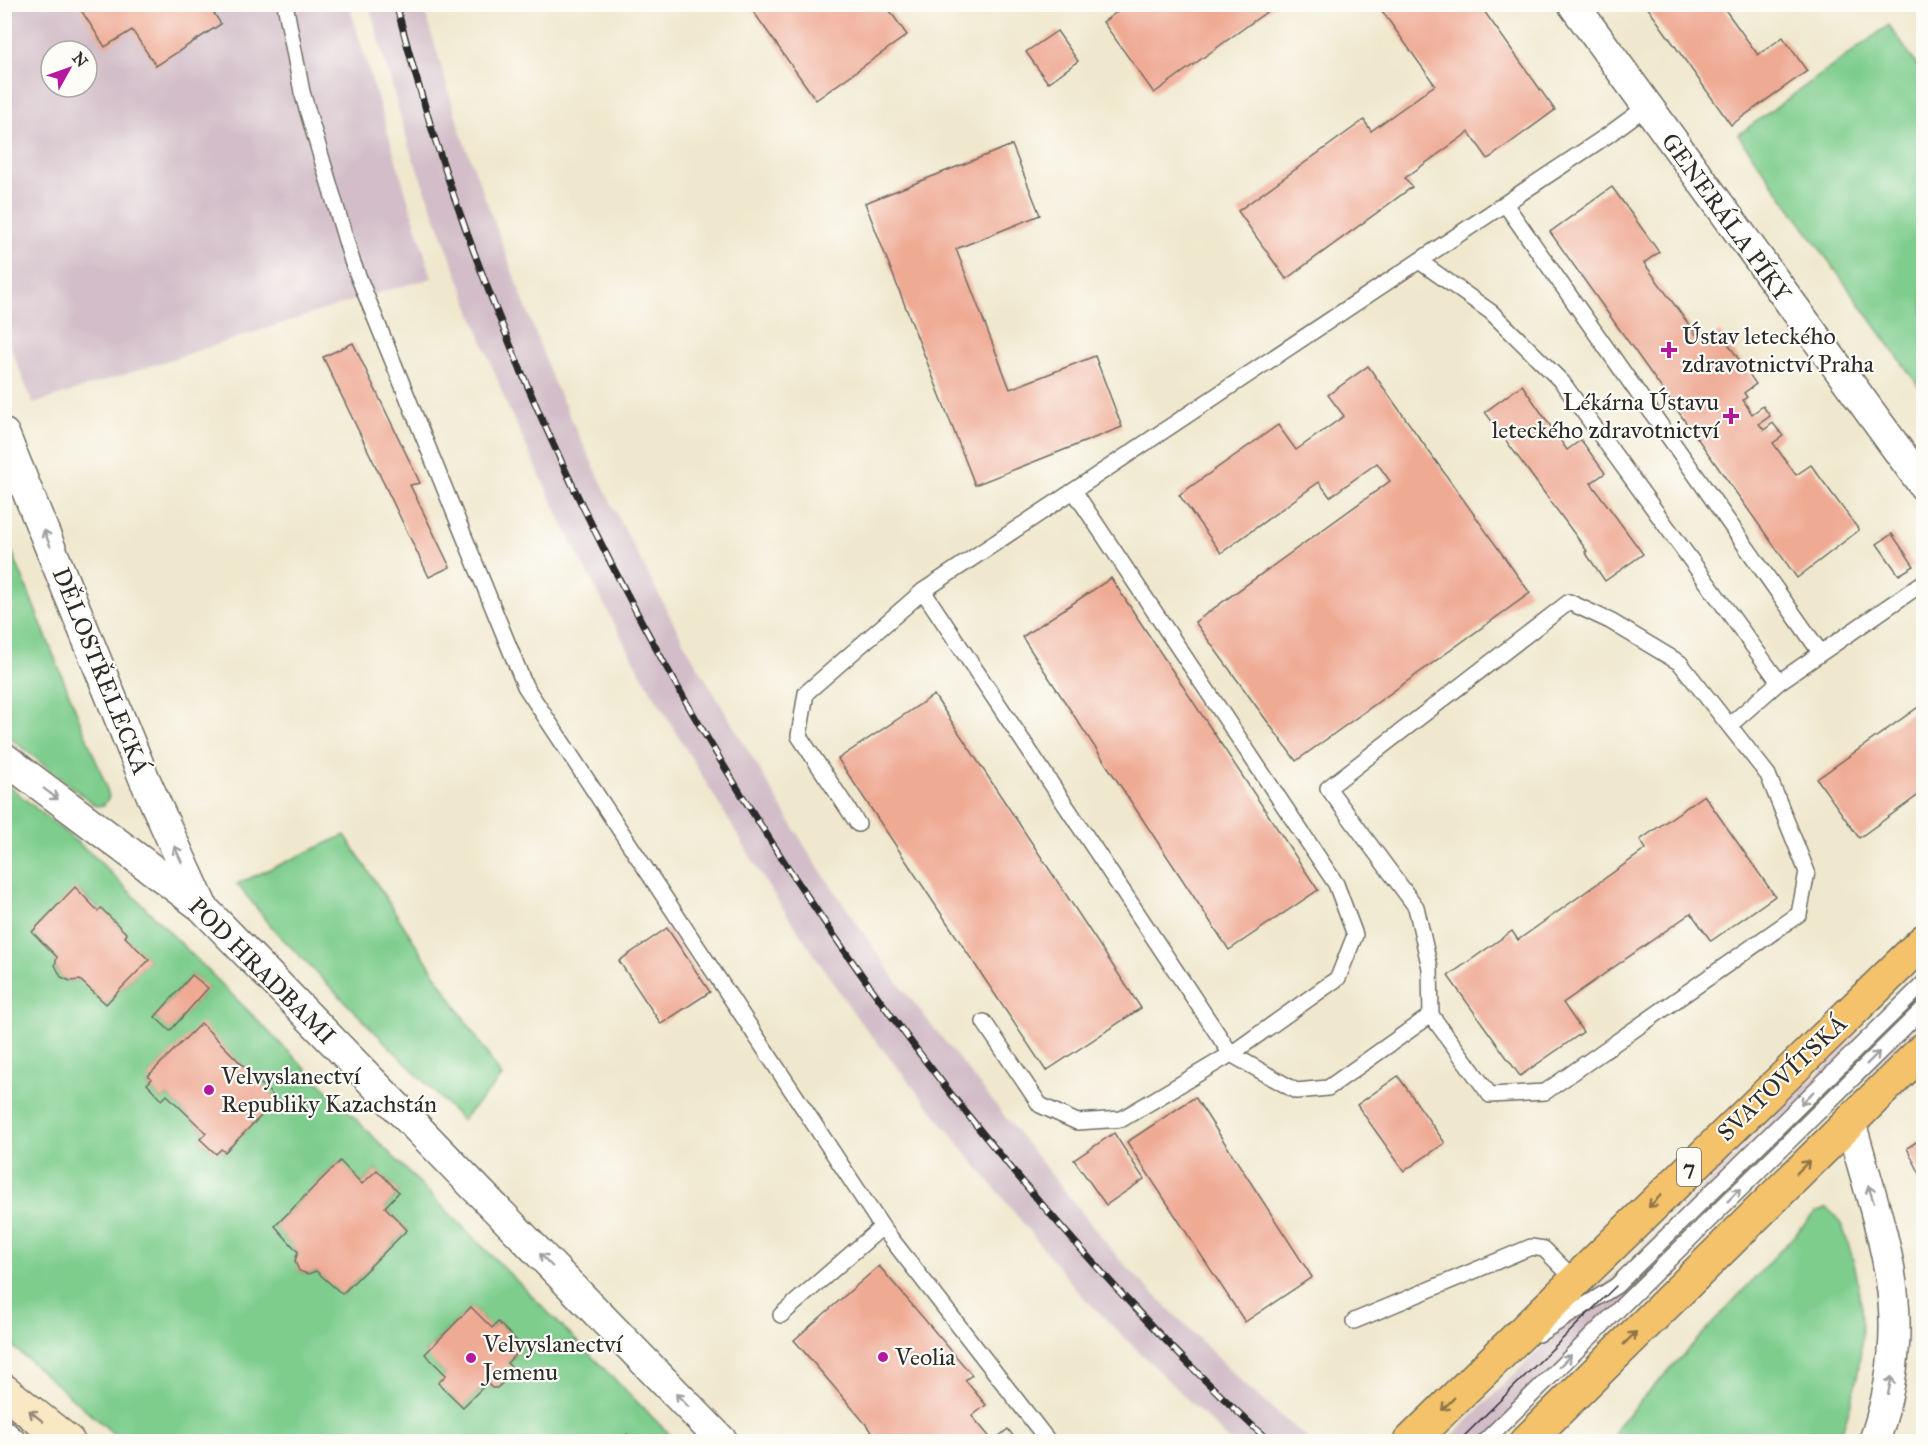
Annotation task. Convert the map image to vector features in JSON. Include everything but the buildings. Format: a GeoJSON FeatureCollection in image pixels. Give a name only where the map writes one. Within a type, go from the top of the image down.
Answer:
{"type":"FeatureCollection","features":[{"type":"Feature","properties":{"kind":"main road","name":"SVATOVÍTSKÁ"},"geometry":{"type":"LineString","coordinates":[[1487,1366],[1923,941]]}},
{"type":"Feature","properties":{"kind":"main road"},"geometry":{"type":"LineString","coordinates":[[1531,1423],[1923,1049]]}},
{"type":"Feature","properties":{"kind":"main road","name":"7"},"geometry":{"type":"LineString","coordinates":[[1410,1442],[1487,1366]]}},
{"type":"Feature","properties":{"kind":"main road"},"geometry":{"type":"LineString","coordinates":[[4,1391],[68,1442]]}},
{"type":"Feature","properties":{"kind":"street","name":"GENERÁLA PÍKY"},"geometry":{"type":"LineString","coordinates":[[1573,4],[1923,486]]}},
{"type":"Feature","properties":{"kind":"street","name":"DĚLOSTŘELECKÁ"},"geometry":{"type":"LineString","coordinates":[[4,434],[144,778],[202,907]]}},
{"type":"Feature","properties":{"kind":"street","name":"POD HRADBAMI"},"geometry":{"type":"LineString","coordinates":[[4,758],[202,907],[723,1442]]}},
{"type":"Feature","properties":{"kind":"street"},"geometry":{"type":"LineString","coordinates":[[1850,1121],[1887,1248],[1896,1315],[1892,1381],[1874,1442]]}},
{"type":"Feature","properties":{"kind":"lane"},"geometry":{"type":"LineString","coordinates":[[285,4],[302,92],[352,261],[525,686],[882,1227],[1049,1442]]}},
{"type":"Feature","properties":{"kind":"lane"},"geometry":{"type":"LineString","coordinates":[[858,824],[799,736],[806,693],[923,591],[1505,204],[1646,106]]}},
{"type":"Feature","properties":{"kind":"lane"},"geometry":{"type":"LineString","coordinates":[[1505,204],[1820,652]]}},
{"type":"Feature","properties":{"kind":"lane"},"geometry":{"type":"LineString","coordinates":[[1419,261],[1491,312],[1562,382],[1779,682]]}},
{"type":"Feature","properties":{"kind":"lane"},"geometry":{"type":"LineString","coordinates":[[984,1022],[1040,1105],[1077,1122],[1122,1119],[1231,1054],[1338,978],[1355,935],[1336,884],[1074,490]]}},
{"type":"Feature","properties":{"kind":"lane"},"geometry":{"type":"LineString","coordinates":[[1730,725],[1779,682],[1923,582]]}},
{"type":"Feature","properties":{"kind":"lane"},"geometry":{"type":"LineString","coordinates":[[923,591],[1231,1054],[1296,1091],[1328,1088],[1431,1015]]}},
{"type":"Feature","properties":{"kind":"lane"},"geometry":{"type":"LineString","coordinates":[[1569,602],[1610,621],[1680,663],[1768,775],[1807,872],[1799,914],[1545,1092],[1490,1095],[1431,1015],[1430,968],[1416,907],[1328,788],[1569,602]]}},
{"type":"Feature","properties":{"kind":"lane"},"geometry":{"type":"LineString","coordinates":[[1487,1366],[1616,1286],[1923,983]]}},
{"type":"Feature","properties":{"kind":"lane"},"geometry":{"type":"LineString","coordinates":[[1484,1442],[1531,1423],[1923,1008]]}},
{"type":"Feature","properties":{"kind":"lane"},"geometry":{"type":"LineString","coordinates":[[781,1315],[882,1227]]}},
{"type":"Feature","properties":{"kind":"lane"},"geometry":{"type":"LineString","coordinates":[[1354,1321],[1531,1246],[1544,1249],[1575,1279]]}},
{"type":"Feature","properties":{"kind":"lane"},"geometry":{"type":"LineString","coordinates":[[4,1426],[22,1442]]}},
{"type":"Feature","properties":{"kind":"shaded area"},"geometry":{"type":"Polygon","coordinates":[[[4,5],[349,5],[432,278],[367,296],[33,404],[5,333],[4,5]]]}},
{"type":"Feature","properties":{"kind":"shaded area"},"geometry":{"type":"Polygon","coordinates":[[[369,5],[423,5],[461,133],[554,383],[618,517],[683,641],[812,858],[898,983],[1119,1259],[1242,1382],[1310,1441],[1230,1441],[1080,1294],[855,1015],[768,886],[637,667],[571,541],[506,403],[410,150],[369,5]]]}},
{"type":"Feature","properties":{"kind":"shaded area"},"geometry":{"type":"Polygon","coordinates":[[[1923,970],[1923,1020],[1496,1441],[1446,1442],[1923,970]]]}},
{"type":"Feature","properties":{"kind":"green space"},"geometry":{"type":"Polygon","coordinates":[[[1889,25],[1923,74],[1923,392],[1738,135],[1889,25]]]}},
{"type":"Feature","properties":{"kind":"green space"},"geometry":{"type":"Polygon","coordinates":[[[5,534],[105,783],[109,797],[104,805],[96,806],[5,734],[5,534]]]}},
{"type":"Feature","properties":{"kind":"green space"},"geometry":{"type":"Polygon","coordinates":[[[4,782],[95,857],[676,1441],[635,1441],[627,1434],[619,1442],[122,1441],[5,1340],[4,782]],[[75,888],[32,932],[57,957],[56,968],[64,979],[80,980],[106,1004],[149,960],[125,937],[127,933],[75,888]],[[192,975],[155,1017],[170,1030],[208,988],[192,975]],[[201,1024],[149,1075],[152,1079],[147,1085],[162,1100],[167,1095],[206,1133],[200,1139],[216,1154],[221,1149],[225,1152],[277,1100],[201,1024]],[[339,1161],[275,1225],[298,1252],[295,1261],[299,1271],[308,1274],[316,1271],[343,1294],[407,1230],[385,1207],[399,1192],[377,1170],[362,1184],[339,1161]],[[471,1307],[425,1353],[446,1375],[439,1383],[463,1407],[487,1383],[492,1388],[497,1388],[512,1374],[507,1363],[523,1347],[498,1322],[492,1328],[471,1307]]]}},
{"type":"Feature","properties":{"kind":"green space"},"geometry":{"type":"Polygon","coordinates":[[[345,835],[502,1077],[462,1120],[276,932],[237,884],[345,835]]]}},
{"type":"Feature","properties":{"kind":"green space"},"geometry":{"type":"Polygon","coordinates":[[[1826,1208],[1839,1220],[1845,1235],[1856,1271],[1862,1320],[1858,1370],[1847,1418],[1838,1441],[1613,1441],[1619,1424],[1815,1213],[1826,1208]]]}},
{"type":"Feature","properties":{"kind":"tram line"},"geometry":{"type":"LineString","coordinates":[[1458,1442],[1616,1286]]}},
{"type":"Feature","properties":{"kind":"railway"},"geometry":{"type":"LineString","coordinates":[[396,4],[442,162],[500,319],[567,473],[642,623],[726,770],[817,911],[914,1046],[1017,1175],[1139,1313],[1270,1442]]}},
{"type":"Feature","properties":{"kind":"place","name":"Ústav leteckého zdravotnictví Praha"},"geometry":{"type":"Point","coordinates":[1669,350]}},
{"type":"Feature","properties":{"kind":"place","name":"Lékárna Ústavu leteckého zdravotnictví"},"geometry":{"type":"Point","coordinates":[1731,416]}},
{"type":"Feature","properties":{"kind":"place","name":"Velvyslanectví Republiky Kazachstán"},"geometry":{"type":"Point","coordinates":[209,1090]}},
{"type":"Feature","properties":{"kind":"place","name":"Veolia"},"geometry":{"type":"Point","coordinates":[883,1357]}},
{"type":"Feature","properties":{"kind":"place","name":"Velvyslanectví Jemenu"},"geometry":{"type":"Point","coordinates":[471,1358]}}]}
